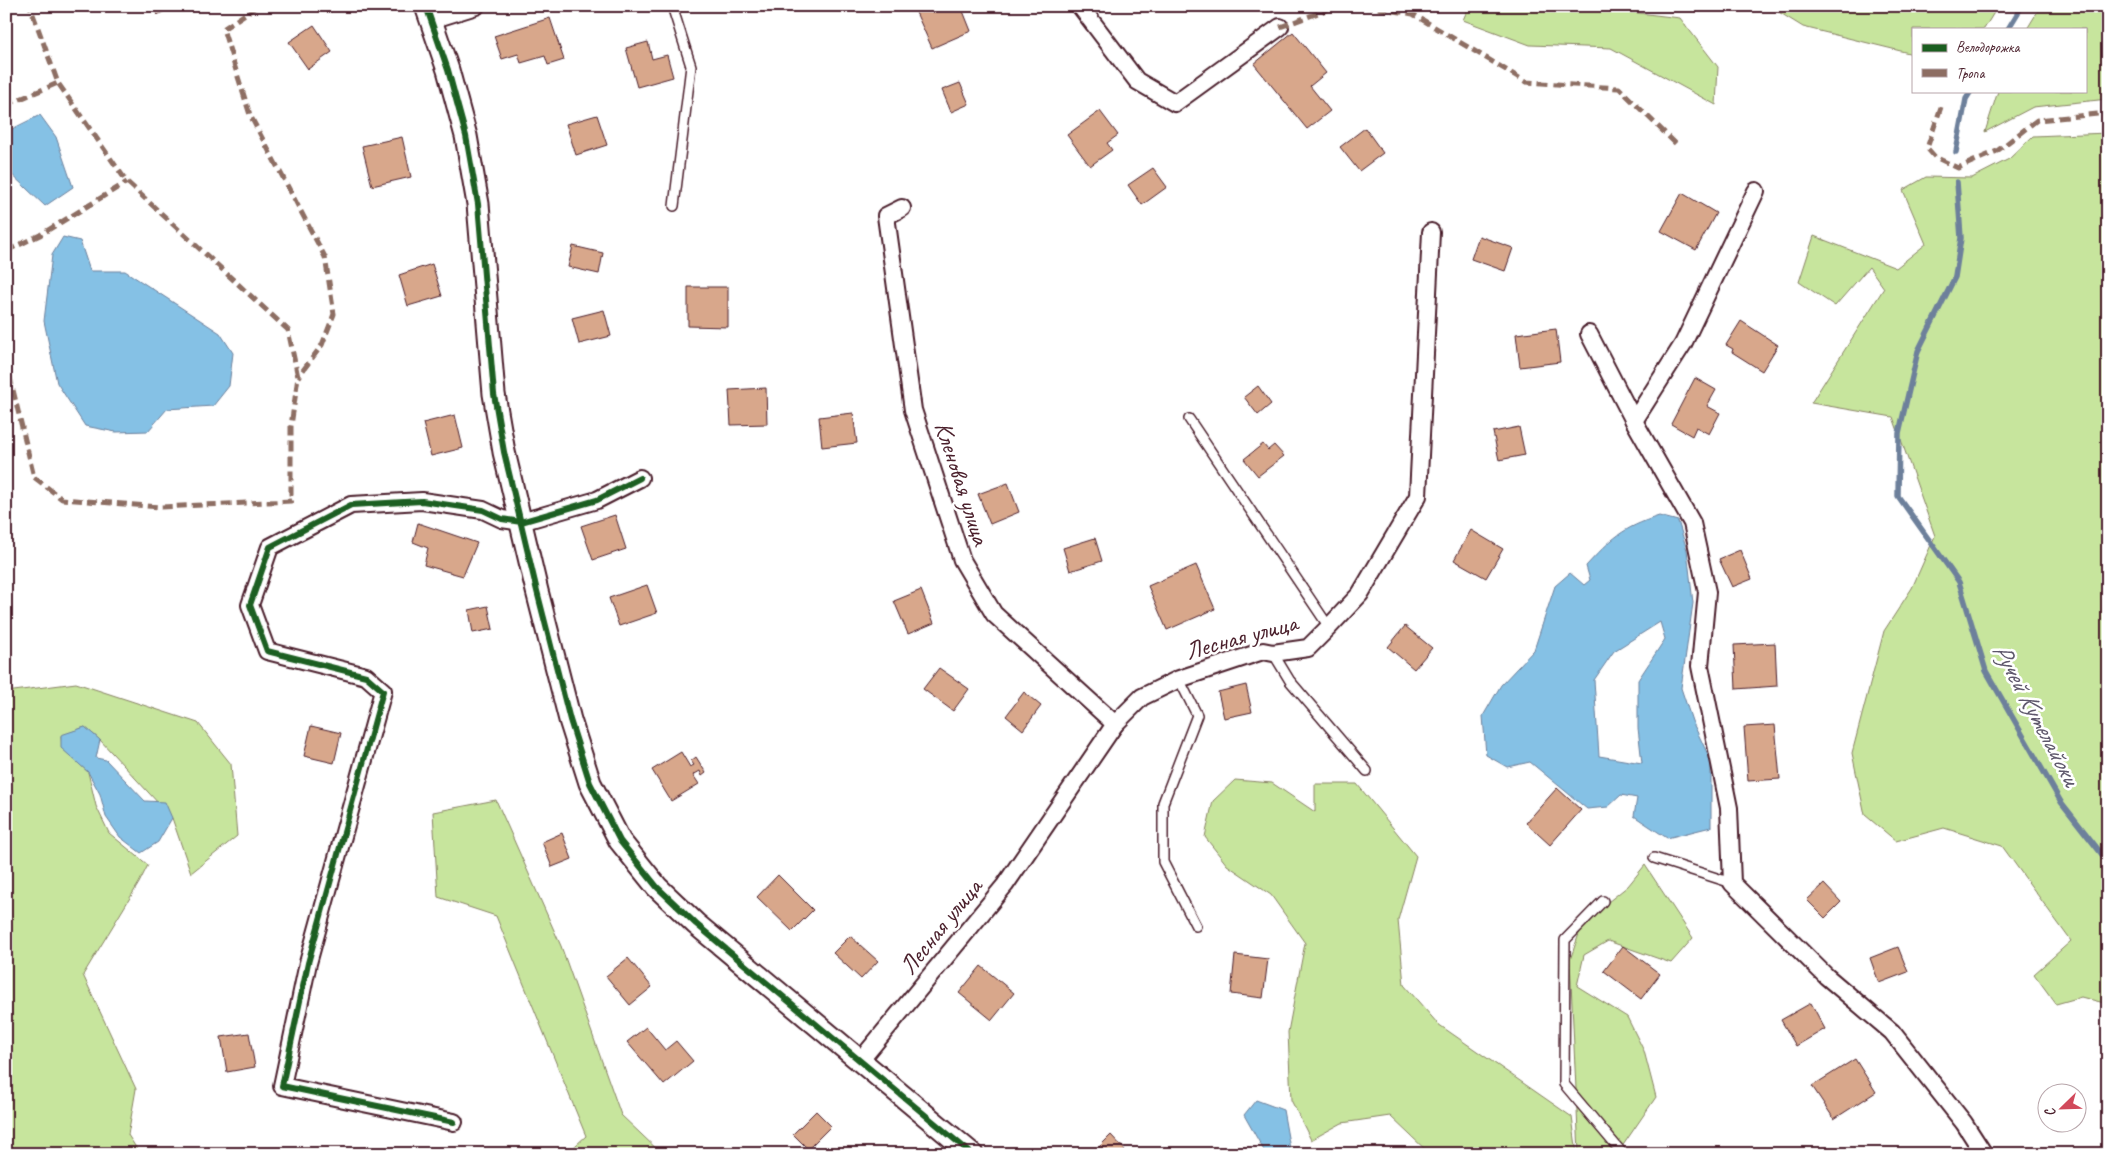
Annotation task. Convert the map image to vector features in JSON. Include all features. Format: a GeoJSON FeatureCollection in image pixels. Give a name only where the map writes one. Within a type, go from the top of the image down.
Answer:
{"type":"FeatureCollection","features":[{"type":"Feature","properties":{"kind":"street"},"geometry":{"type":"LineString","coordinates":[[476,6],[428,13],[448,70],[466,136],[478,204],[494,394],[504,452],[570,720],[590,783],[620,841],[657,887],[696,924],[972,1154]]}},
{"type":"Feature","properties":{"kind":"street"},"geometry":{"type":"LineString","coordinates":[[1080,6],[1137,81],[1175,103],[1280,27]]}},
{"type":"Feature","properties":{"kind":"street"},"geometry":{"type":"LineString","coordinates":[[1634,421],[1683,344],[1756,191]]}},
{"type":"Feature","properties":{"kind":"street","name":"Кленовая улица"},"geometry":{"type":"LineString","coordinates":[[902,208],[886,216],[913,410],[962,560],[994,614],[1115,724]]}},
{"type":"Feature","properties":{"kind":"street","name":"Лесная улица"},"geometry":{"type":"LineString","coordinates":[[860,1060],[1005,885],[1115,724],[1142,697],[1179,679],[1263,650],[1273,653],[1308,648],[1360,594],[1418,496],[1431,232]]}},
{"type":"Feature","properties":{"kind":"street"},"geometry":{"type":"LineString","coordinates":[[1589,334],[1634,421],[1692,523],[1707,592],[1700,666],[1729,808],[1732,883],[1826,976],[1892,1032],[1964,1123],[1984,1154]]}},
{"type":"Feature","properties":{"kind":"street"},"geometry":{"type":"LineString","coordinates":[[454,1122],[282,1086],[308,963],[383,691],[366,676],[267,651],[250,605],[270,547],[351,505],[422,501],[483,510],[502,519],[521,522],[597,500],[640,478]]}},
{"type":"Feature","properties":{"kind":"lane"},"geometry":{"type":"LineString","coordinates":[[672,6],[691,66],[674,206]]}},
{"type":"Feature","properties":{"kind":"lane"},"geometry":{"type":"LineString","coordinates":[[1189,419],[1329,627]]}},
{"type":"Feature","properties":{"kind":"lane"},"geometry":{"type":"LineString","coordinates":[[1273,653],[1290,681],[1367,771]]}},
{"type":"Feature","properties":{"kind":"lane"},"geometry":{"type":"LineString","coordinates":[[1179,679],[1197,715],[1163,803],[1163,862],[1196,926]]}},
{"type":"Feature","properties":{"kind":"lane"},"geometry":{"type":"LineString","coordinates":[[1654,858],[1732,883]]}},
{"type":"Feature","properties":{"kind":"lane"},"geometry":{"type":"LineString","coordinates":[[1603,902],[1565,940],[1564,1084],[1623,1154]]}},
{"type":"Feature","properties":{"kind":"green space"},"geometry":{"type":"Polygon","coordinates":[[[1469,6],[1610,6],[1614,10],[1680,18],[1718,67],[1716,105],[1611,48],[1530,45],[1463,20],[1469,6]]]}},
{"type":"Feature","properties":{"kind":"green space"},"geometry":{"type":"Polygon","coordinates":[[[1769,6],[1998,6],[1985,28],[1912,28],[1912,54],[1803,27],[1769,6]]]}},
{"type":"Feature","properties":{"kind":"green space"},"geometry":{"type":"Polygon","coordinates":[[[2041,6],[2108,6],[2108,99],[2033,107],[1985,132],[1998,92],[2086,92],[2086,28],[2028,28],[2041,6]]]}},
{"type":"Feature","properties":{"kind":"green space"},"geometry":{"type":"Polygon","coordinates":[[[2108,133],[2108,1004],[2081,997],[2056,1004],[2034,974],[2071,941],[2002,846],[1944,828],[1896,841],[1865,815],[1852,753],[1884,631],[1912,588],[1935,536],[1893,417],[1811,403],[1884,288],[1869,267],[1835,306],[1799,282],[1814,236],[1896,268],[1926,244],[1903,190],[1926,177],[1972,178],[2009,159],[2033,136],[2108,133]]]}},
{"type":"Feature","properties":{"kind":"green space"},"geometry":{"type":"Polygon","coordinates":[[[76,683],[198,723],[231,764],[237,836],[191,873],[172,818],[100,740],[85,727],[61,736],[62,748],[88,772],[96,806],[109,833],[148,865],[83,975],[136,1089],[128,1135],[140,1154],[6,1154],[6,692],[76,683]]]}},
{"type":"Feature","properties":{"kind":"green space"},"geometry":{"type":"Polygon","coordinates":[[[1235,780],[1272,783],[1315,812],[1315,784],[1357,784],[1416,856],[1398,920],[1404,985],[1438,1024],[1572,1117],[1577,1154],[1430,1154],[1390,1116],[1342,1123],[1311,1140],[1291,1100],[1288,1032],[1305,943],[1271,895],[1227,865],[1205,837],[1213,801],[1235,780]]]}},
{"type":"Feature","properties":{"kind":"green space"},"geometry":{"type":"Polygon","coordinates":[[[496,800],[561,946],[621,1115],[662,1154],[566,1154],[586,1136],[496,916],[438,897],[433,812],[496,800]]]}},
{"type":"Feature","properties":{"kind":"green space"},"geometry":{"type":"Polygon","coordinates":[[[1645,865],[1693,938],[1671,963],[1608,941],[1584,955],[1577,986],[1627,1017],[1644,1051],[1656,1097],[1617,1154],[1579,1154],[1570,960],[1583,922],[1628,886],[1645,865]]]}},
{"type":"Feature","properties":{"kind":"water"},"geometry":{"type":"Polygon","coordinates":[[[40,115],[56,137],[73,187],[45,206],[6,169],[8,131],[40,115]]]}},
{"type":"Feature","properties":{"kind":"water"},"geometry":{"type":"Polygon","coordinates":[[[63,237],[80,241],[90,271],[125,271],[220,333],[233,353],[229,386],[213,406],[167,409],[148,431],[116,432],[85,426],[57,383],[44,321],[52,255],[63,237]]]}},
{"type":"Feature","properties":{"kind":"water"},"geometry":{"type":"Polygon","coordinates":[[[1659,516],[1678,521],[1687,550],[1693,603],[1681,688],[1692,721],[1711,761],[1711,827],[1667,838],[1634,816],[1637,798],[1621,795],[1608,807],[1587,809],[1530,762],[1507,767],[1486,755],[1483,716],[1501,685],[1534,650],[1555,586],[1570,573],[1584,585],[1590,580],[1586,566],[1595,556],[1618,535],[1646,520],[1659,516]],[[1660,622],[1614,651],[1594,680],[1599,756],[1642,763],[1638,728],[1638,680],[1665,639],[1660,622]]]}},
{"type":"Feature","properties":{"kind":"water"},"geometry":{"type":"Polygon","coordinates":[[[85,727],[100,740],[96,758],[106,760],[145,801],[165,802],[172,818],[158,842],[141,853],[120,837],[106,817],[100,794],[88,772],[61,748],[61,735],[85,727]]]}},
{"type":"Feature","properties":{"kind":"water"},"geometry":{"type":"Polygon","coordinates":[[[1256,1100],[1283,1110],[1291,1154],[1266,1154],[1244,1115],[1256,1100]]]}},
{"type":"Feature","properties":{"kind":"building"},"geometry":{"type":"Polygon","coordinates":[[[153,6],[175,6],[157,15],[153,6]]]}},
{"type":"Feature","properties":{"kind":"building"},"geometry":{"type":"Polygon","coordinates":[[[327,6],[342,6],[330,12],[327,6]]]}},
{"type":"Feature","properties":{"kind":"building"},"geometry":{"type":"Polygon","coordinates":[[[917,6],[961,6],[971,31],[932,48],[914,8],[917,6]]]}},
{"type":"Feature","properties":{"kind":"building"},"geometry":{"type":"Polygon","coordinates":[[[550,18],[564,60],[548,65],[545,56],[521,63],[518,54],[502,59],[494,36],[550,18]]]}},
{"type":"Feature","properties":{"kind":"building"},"geometry":{"type":"Polygon","coordinates":[[[314,25],[332,52],[308,69],[289,42],[314,25]]]}},
{"type":"Feature","properties":{"kind":"building"},"geometry":{"type":"Polygon","coordinates":[[[1293,32],[1326,73],[1310,86],[1330,111],[1307,129],[1254,64],[1293,32]]]}},
{"type":"Feature","properties":{"kind":"building"},"geometry":{"type":"Polygon","coordinates":[[[648,42],[652,59],[667,55],[673,77],[637,87],[626,48],[648,42]]]}},
{"type":"Feature","properties":{"kind":"building"},"geometry":{"type":"Polygon","coordinates":[[[960,83],[969,104],[951,112],[942,90],[960,83]]]}},
{"type":"Feature","properties":{"kind":"building"},"geometry":{"type":"Polygon","coordinates":[[[1100,111],[1118,135],[1107,143],[1112,150],[1090,166],[1067,135],[1100,111]]]}},
{"type":"Feature","properties":{"kind":"building"},"geometry":{"type":"Polygon","coordinates":[[[597,115],[607,145],[576,155],[566,124],[597,115]]]}},
{"type":"Feature","properties":{"kind":"building"},"geometry":{"type":"Polygon","coordinates":[[[1365,128],[1383,153],[1359,171],[1340,147],[1365,128]]]}},
{"type":"Feature","properties":{"kind":"building"},"geometry":{"type":"Polygon","coordinates":[[[402,137],[411,177],[372,186],[362,146],[402,137]]]}},
{"type":"Feature","properties":{"kind":"building"},"geometry":{"type":"Polygon","coordinates":[[[1153,168],[1167,187],[1142,205],[1128,185],[1153,168]]]}},
{"type":"Feature","properties":{"kind":"building"},"geometry":{"type":"Polygon","coordinates":[[[1682,193],[1716,213],[1696,250],[1661,231],[1682,193]]]}},
{"type":"Feature","properties":{"kind":"building"},"geometry":{"type":"Polygon","coordinates":[[[1479,236],[1513,248],[1505,271],[1471,259],[1479,236]]]}},
{"type":"Feature","properties":{"kind":"building"},"geometry":{"type":"Polygon","coordinates":[[[573,246],[603,253],[599,274],[568,267],[573,246]]]}},
{"type":"Feature","properties":{"kind":"building"},"geometry":{"type":"Polygon","coordinates":[[[432,264],[442,296],[408,306],[399,275],[432,264]]]}},
{"type":"Feature","properties":{"kind":"building"},"geometry":{"type":"Polygon","coordinates":[[[688,287],[728,287],[728,327],[688,326],[688,287]]]}},
{"type":"Feature","properties":{"kind":"building"},"geometry":{"type":"Polygon","coordinates":[[[604,310],[611,336],[579,344],[572,318],[604,310]]]}},
{"type":"Feature","properties":{"kind":"building"},"geometry":{"type":"Polygon","coordinates":[[[1741,321],[1778,345],[1762,371],[1732,352],[1733,349],[1726,345],[1741,321]]]}},
{"type":"Feature","properties":{"kind":"building"},"geometry":{"type":"Polygon","coordinates":[[[1556,329],[1560,362],[1520,367],[1516,334],[1556,329]]]}},
{"type":"Feature","properties":{"kind":"building"},"geometry":{"type":"Polygon","coordinates":[[[1695,378],[1716,390],[1707,406],[1720,413],[1709,434],[1696,427],[1692,436],[1671,424],[1695,378]]]}},
{"type":"Feature","properties":{"kind":"building"},"geometry":{"type":"Polygon","coordinates":[[[1258,386],[1271,404],[1258,415],[1244,397],[1258,386]]]}},
{"type":"Feature","properties":{"kind":"building"},"geometry":{"type":"Polygon","coordinates":[[[766,388],[767,424],[731,425],[729,390],[766,388]]]}},
{"type":"Feature","properties":{"kind":"building"},"geometry":{"type":"Polygon","coordinates":[[[853,413],[857,443],[822,447],[819,417],[853,413]]]}},
{"type":"Feature","properties":{"kind":"building"},"geometry":{"type":"Polygon","coordinates":[[[455,415],[463,448],[431,456],[423,423],[455,415]]]}},
{"type":"Feature","properties":{"kind":"building"},"geometry":{"type":"Polygon","coordinates":[[[1519,427],[1525,455],[1499,460],[1493,432],[1519,427]]]}},
{"type":"Feature","properties":{"kind":"building"},"geometry":{"type":"Polygon","coordinates":[[[1263,444],[1268,450],[1274,445],[1284,456],[1258,476],[1244,459],[1263,444]]]}},
{"type":"Feature","properties":{"kind":"building"},"geometry":{"type":"Polygon","coordinates":[[[1008,483],[1019,512],[990,524],[978,494],[1008,483]]]}},
{"type":"Feature","properties":{"kind":"building"},"geometry":{"type":"Polygon","coordinates":[[[615,515],[626,549],[593,560],[581,526],[615,515]]]}},
{"type":"Feature","properties":{"kind":"building"},"geometry":{"type":"Polygon","coordinates":[[[418,523],[477,543],[463,576],[424,565],[428,548],[413,542],[418,523]]]}},
{"type":"Feature","properties":{"kind":"building"},"geometry":{"type":"Polygon","coordinates":[[[1471,530],[1503,549],[1486,578],[1454,560],[1471,530]]]}},
{"type":"Feature","properties":{"kind":"building"},"geometry":{"type":"Polygon","coordinates":[[[1095,538],[1102,561],[1070,571],[1063,548],[1095,538]]]}},
{"type":"Feature","properties":{"kind":"building"},"geometry":{"type":"Polygon","coordinates":[[[1740,550],[1752,579],[1732,587],[1719,559],[1740,550]]]}},
{"type":"Feature","properties":{"kind":"building"},"geometry":{"type":"Polygon","coordinates":[[[1196,565],[1215,609],[1167,630],[1148,586],[1196,565]]]}},
{"type":"Feature","properties":{"kind":"building"},"geometry":{"type":"Polygon","coordinates":[[[647,585],[657,613],[619,626],[609,598],[647,585]]]}},
{"type":"Feature","properties":{"kind":"building"},"geometry":{"type":"Polygon","coordinates":[[[921,590],[934,623],[908,634],[894,601],[921,590]]]}},
{"type":"Feature","properties":{"kind":"building"},"geometry":{"type":"Polygon","coordinates":[[[488,606],[493,629],[473,633],[469,610],[488,606]]]}},
{"type":"Feature","properties":{"kind":"building"},"geometry":{"type":"Polygon","coordinates":[[[1405,626],[1432,648],[1414,669],[1388,647],[1405,626]]]}},
{"type":"Feature","properties":{"kind":"building"},"geometry":{"type":"Polygon","coordinates":[[[1775,643],[1777,686],[1736,689],[1734,645],[1775,643]]]}},
{"type":"Feature","properties":{"kind":"building"},"geometry":{"type":"Polygon","coordinates":[[[939,668],[969,689],[953,711],[923,689],[939,668]]]}},
{"type":"Feature","properties":{"kind":"building"},"geometry":{"type":"Polygon","coordinates":[[[1246,685],[1252,712],[1224,718],[1218,692],[1246,685]]]}},
{"type":"Feature","properties":{"kind":"building"},"geometry":{"type":"Polygon","coordinates":[[[1024,692],[1041,706],[1023,730],[1006,716],[1024,692]]]}},
{"type":"Feature","properties":{"kind":"building"},"geometry":{"type":"Polygon","coordinates":[[[1775,725],[1780,779],[1748,781],[1744,727],[1775,725]]]}},
{"type":"Feature","properties":{"kind":"building"},"geometry":{"type":"Polygon","coordinates":[[[311,726],[341,733],[334,763],[304,756],[311,726]]]}},
{"type":"Feature","properties":{"kind":"building"},"geometry":{"type":"Polygon","coordinates":[[[681,752],[690,767],[694,765],[691,761],[696,757],[706,773],[702,776],[700,771],[693,775],[699,784],[671,801],[652,770],[681,752]]]}},
{"type":"Feature","properties":{"kind":"building"},"geometry":{"type":"Polygon","coordinates":[[[1557,788],[1581,810],[1550,845],[1526,823],[1557,788]]]}},
{"type":"Feature","properties":{"kind":"building"},"geometry":{"type":"Polygon","coordinates":[[[562,833],[572,859],[552,867],[542,842],[562,833]]]}},
{"type":"Feature","properties":{"kind":"building"},"geometry":{"type":"Polygon","coordinates":[[[778,875],[813,910],[792,931],[757,897],[778,875]]]}},
{"type":"Feature","properties":{"kind":"building"},"geometry":{"type":"Polygon","coordinates":[[[1824,884],[1841,902],[1825,918],[1807,900],[1824,884]]]}},
{"type":"Feature","properties":{"kind":"building"},"geometry":{"type":"Polygon","coordinates":[[[850,936],[878,961],[861,979],[833,953],[850,936]]]}},
{"type":"Feature","properties":{"kind":"building"},"geometry":{"type":"Polygon","coordinates":[[[1623,946],[1660,974],[1641,999],[1604,971],[1623,946]]]}},
{"type":"Feature","properties":{"kind":"building"},"geometry":{"type":"Polygon","coordinates":[[[1898,947],[1908,972],[1879,983],[1870,958],[1898,947]]]}},
{"type":"Feature","properties":{"kind":"building"},"geometry":{"type":"Polygon","coordinates":[[[1235,955],[1268,959],[1263,998],[1231,994],[1235,955]]]}},
{"type":"Feature","properties":{"kind":"building"},"geometry":{"type":"Polygon","coordinates":[[[628,958],[652,987],[630,1005],[606,976],[628,958]]]}},
{"type":"Feature","properties":{"kind":"building"},"geometry":{"type":"Polygon","coordinates":[[[981,966],[1014,993],[992,1020],[959,993],[981,966]]]}},
{"type":"Feature","properties":{"kind":"building"},"geometry":{"type":"Polygon","coordinates":[[[1811,1003],[1825,1029],[1796,1046],[1781,1020],[1811,1003]]]}},
{"type":"Feature","properties":{"kind":"building"},"geometry":{"type":"Polygon","coordinates":[[[646,1027],[665,1050],[676,1041],[693,1061],[664,1085],[627,1042],[646,1027]]]}},
{"type":"Feature","properties":{"kind":"building"},"geometry":{"type":"Polygon","coordinates":[[[249,1033],[255,1067],[227,1072],[221,1037],[249,1033]]]}},
{"type":"Feature","properties":{"kind":"building"},"geometry":{"type":"Polygon","coordinates":[[[1855,1059],[1876,1092],[1834,1119],[1812,1086],[1855,1059]]]}},
{"type":"Feature","properties":{"kind":"building"},"geometry":{"type":"Polygon","coordinates":[[[816,1111],[831,1126],[808,1149],[793,1134],[816,1111]]]}},
{"type":"Feature","properties":{"kind":"building"},"geometry":{"type":"Polygon","coordinates":[[[1111,1135],[1125,1150],[1122,1154],[1092,1154],[1111,1135]]]}},
{"type":"Feature","properties":{"kind":"waterway"},"geometry":{"type":"LineString","coordinates":[[2009,28],[2022,6]]}},
{"type":"Feature","properties":{"kind":"waterway"},"geometry":{"type":"LineString","coordinates":[[1956,152],[1966,99],[1970,92]]}},
{"type":"Feature","properties":{"kind":"waterway","name":"Ручей Кутелайоки"},"geometry":{"type":"LineString","coordinates":[[1957,182],[1961,238],[1955,277],[1918,351],[1899,433],[1898,496],[1959,582],[1986,671],[2061,802],[2108,862]]}},
{"type":"Feature","properties":{"kind":"marked path"},"geometry":{"type":"LineString","coordinates":[[6,361],[34,477],[62,499],[160,507],[291,501],[291,426],[298,377],[288,330],[127,182],[58,83],[30,6]]}},
{"type":"Feature","properties":{"kind":"marked path"},"geometry":{"type":"LineString","coordinates":[[257,6],[223,29],[250,115],[325,257],[334,314],[322,345],[298,377]]}},
{"type":"Feature","properties":{"kind":"marked path"},"geometry":{"type":"LineString","coordinates":[[1280,27],[1337,6]]}},
{"type":"Feature","properties":{"kind":"marked path"},"geometry":{"type":"LineString","coordinates":[[1363,6],[1413,14],[1526,82],[1619,88],[1678,146]]}},
{"type":"Feature","properties":{"kind":"marked path"},"geometry":{"type":"LineString","coordinates":[[6,105],[58,83]]}},
{"type":"Feature","properties":{"kind":"marked path"},"geometry":{"type":"LineString","coordinates":[[1941,107],[1927,148],[1935,157],[1958,168],[1997,151],[2037,120],[2108,113]]}},
{"type":"Feature","properties":{"kind":"marked path"},"geometry":{"type":"LineString","coordinates":[[6,251],[40,235],[127,182]]}},
{"type":"Feature","properties":{"kind":"cycle path"},"geometry":{"type":"LineString","coordinates":[[426,6],[448,70],[466,136],[478,204],[494,394],[504,452],[570,720],[590,783],[620,841],[657,887],[696,924],[972,1154]]}},
{"type":"Feature","properties":{"kind":"cycle path"},"geometry":{"type":"LineString","coordinates":[[454,1122],[282,1086],[308,963],[383,691],[366,676],[267,651],[250,605],[270,547],[351,505],[422,501],[483,510],[502,519],[521,522],[597,500],[640,478]]}}]}
